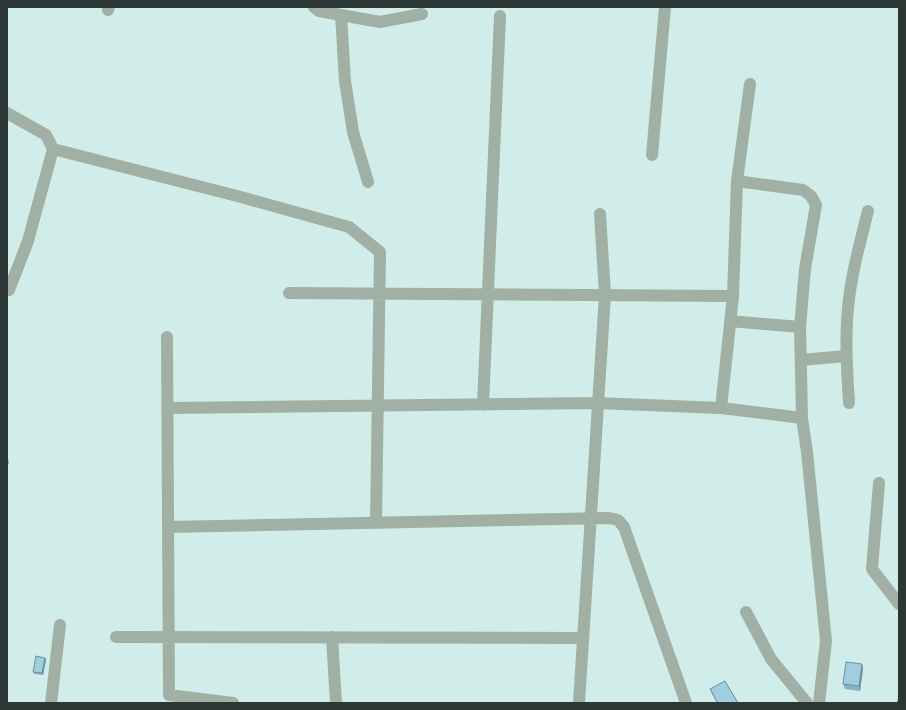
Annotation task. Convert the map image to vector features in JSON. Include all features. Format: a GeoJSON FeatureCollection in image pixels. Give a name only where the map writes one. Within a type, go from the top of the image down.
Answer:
{"type":"FeatureCollection","features":[{"type":"Feature","properties":{"kind":"street"},"geometry":{"type":"LineString","coordinates":[[314,7],[318,11],[380,22],[422,14]]}},
{"type":"Feature","properties":{"kind":"street"},"geometry":{"type":"LineString","coordinates":[[652,155],[664,7]]}},
{"type":"Feature","properties":{"kind":"street"},"geometry":{"type":"LineString","coordinates":[[341,15],[345,81],[353,132],[368,182]]}},
{"type":"Feature","properties":{"kind":"street"},"geometry":{"type":"LineString","coordinates":[[483,405],[500,16]]}},
{"type":"Feature","properties":{"kind":"street"},"geometry":{"type":"LineString","coordinates":[[721,408],[733,296],[737,181],[750,84]]}},
{"type":"Feature","properties":{"kind":"street"},"geometry":{"type":"LineString","coordinates":[[7,113],[46,135],[54,149],[28,241],[9,290]]}},
{"type":"Feature","properties":{"kind":"street"},"geometry":{"type":"LineString","coordinates":[[54,149],[241,197],[348,227],[380,252],[376,523]]}},
{"type":"Feature","properties":{"kind":"street"},"geometry":{"type":"LineString","coordinates":[[737,181],[803,190],[810,196],[816,205],[805,269],[800,327],[802,418],[807,452],[826,641],[819,703]]}},
{"type":"Feature","properties":{"kind":"street"},"geometry":{"type":"LineString","coordinates":[[849,403],[846,356],[848,307],[855,262],[868,211]]}},
{"type":"Feature","properties":{"kind":"street"},"geometry":{"type":"LineString","coordinates":[[579,703],[605,295],[600,214]]}},
{"type":"Feature","properties":{"kind":"street"},"geometry":{"type":"LineString","coordinates":[[289,293],[733,296]]}},
{"type":"Feature","properties":{"kind":"street"},"geometry":{"type":"LineString","coordinates":[[730,321],[800,327]]}},
{"type":"Feature","properties":{"kind":"street"},"geometry":{"type":"LineString","coordinates":[[167,337],[169,695],[233,703]]}},
{"type":"Feature","properties":{"kind":"street"},"geometry":{"type":"LineString","coordinates":[[801,360],[846,356]]}},
{"type":"Feature","properties":{"kind":"street"},"geometry":{"type":"LineString","coordinates":[[168,408],[598,404],[721,408],[802,418]]}},
{"type":"Feature","properties":{"kind":"street"},"geometry":{"type":"LineString","coordinates":[[879,483],[872,569],[899,604]]}},
{"type":"Feature","properties":{"kind":"street"},"geometry":{"type":"LineString","coordinates":[[168,527],[591,518],[609,518],[618,520],[624,527],[686,703]]}},
{"type":"Feature","properties":{"kind":"street"},"geometry":{"type":"LineString","coordinates":[[746,612],[770,659],[807,703]]}},
{"type":"Feature","properties":{"kind":"street"},"geometry":{"type":"LineString","coordinates":[[51,703],[60,625]]}},
{"type":"Feature","properties":{"kind":"street"},"geometry":{"type":"LineString","coordinates":[[116,637],[583,638]]}},
{"type":"Feature","properties":{"kind":"street"},"geometry":{"type":"LineString","coordinates":[[332,638],[336,703]]}},
{"type":"Feature","properties":{"kind":"building"},"geometry":{"type":"Polygon","coordinates":[[[36,656],[45,658],[42,673],[33,672],[36,656]]]}},
{"type":"Feature","properties":{"kind":"building"},"geometry":{"type":"Polygon","coordinates":[[[846,662],[862,664],[859,686],[843,684],[846,662]]]}},
{"type":"Feature","properties":{"kind":"building"},"geometry":{"type":"Polygon","coordinates":[[[725,681],[738,703],[718,703],[710,689],[725,681]]]}}]}
